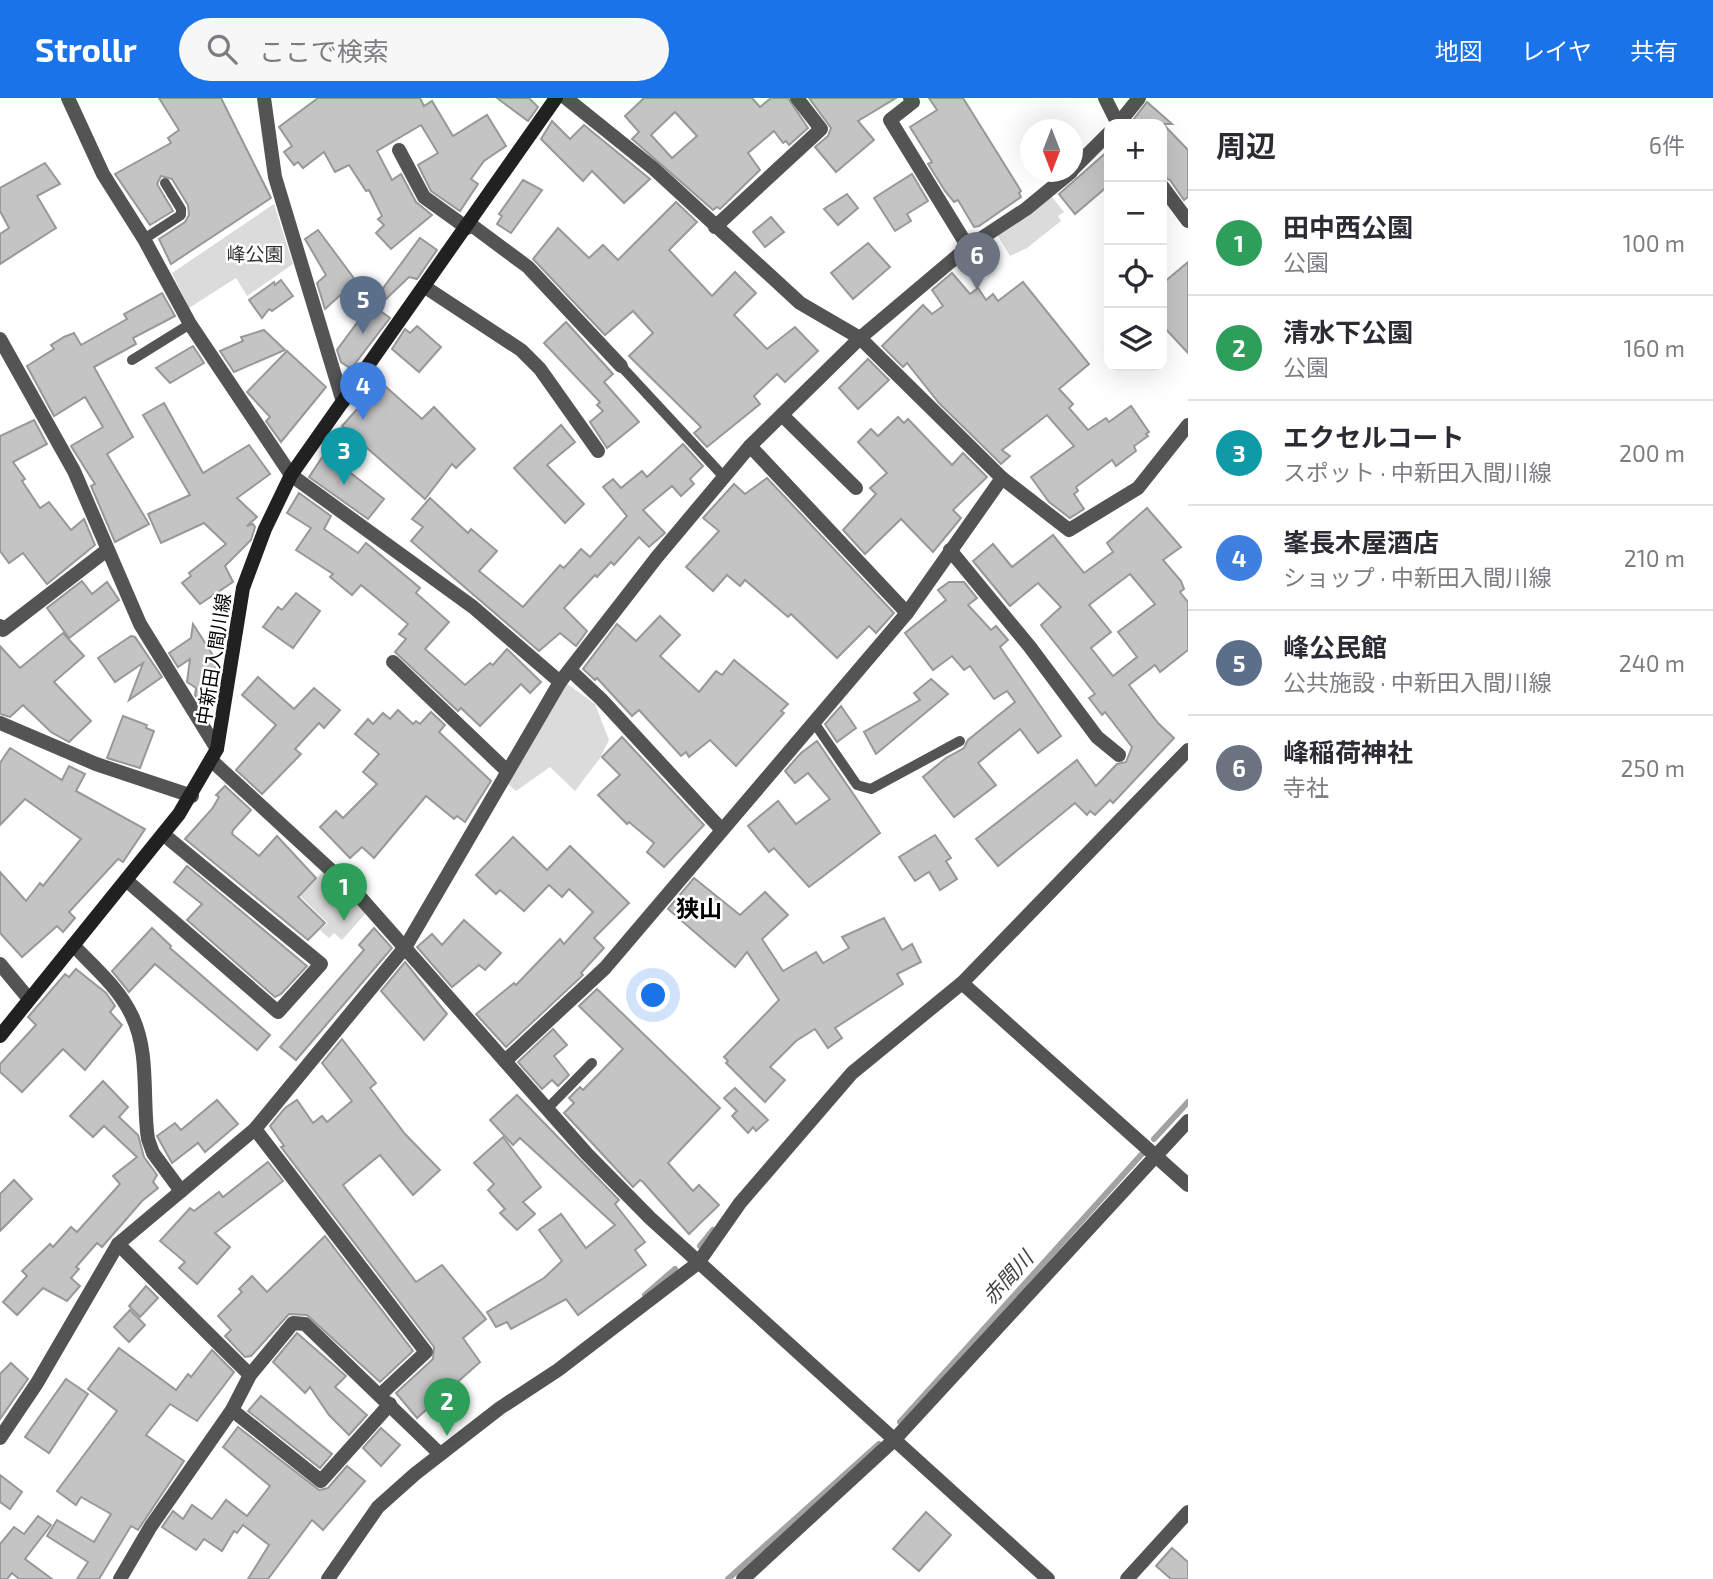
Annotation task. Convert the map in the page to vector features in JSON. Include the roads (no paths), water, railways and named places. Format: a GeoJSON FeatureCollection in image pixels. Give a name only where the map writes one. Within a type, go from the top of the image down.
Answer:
{"type":"FeatureCollection","features":[{"type":"Feature","properties":{"kind":"main road","name":"中新田入間川線"},"geometry":{"type":"LineString","coordinates":[[0,1036],[192,796],[214,754],[243,588],[265,529],[291,475],[316,435],[343,402],[425,287],[555,98]]}},
{"type":"Feature","properties":{"kind":"street"},"geometry":{"type":"LineString","coordinates":[[68,98],[103,174],[144,239],[190,324],[291,475],[565,676],[601,699],[721,829]]}},
{"type":"Feature","properties":{"kind":"street"},"geometry":{"type":"LineString","coordinates":[[264,98],[275,177],[343,402]]}},
{"type":"Feature","properties":{"kind":"street"},"geometry":{"type":"LineString","coordinates":[[566,98],[653,168],[800,303],[860,338],[1002,478],[1069,530],[1138,488],[1188,425]]}},
{"type":"Feature","properties":{"kind":"street"},"geometry":{"type":"LineString","coordinates":[[715,227],[821,129],[797,98]]}},
{"type":"Feature","properties":{"kind":"street"},"geometry":{"type":"LineString","coordinates":[[910,98],[912,102],[890,120],[968,247]]}},
{"type":"Feature","properties":{"kind":"street"},"geometry":{"type":"LineString","coordinates":[[1105,98],[1121,119]]}},
{"type":"Feature","properties":{"kind":"street"},"geometry":{"type":"LineString","coordinates":[[1125,119],[1139,98]]}},
{"type":"Feature","properties":{"kind":"street"},"geometry":{"type":"LineString","coordinates":[[1083,160],[1104,138]]}},
{"type":"Feature","properties":{"kind":"street"},"geometry":{"type":"LineString","coordinates":[[400,150],[424,197],[528,267],[621,366]]}},
{"type":"Feature","properties":{"kind":"street"},"geometry":{"type":"LineString","coordinates":[[0,1438],[37,1383],[118,1244],[255,1129],[406,946],[565,676],[750,446],[860,338],[968,247],[1026,209],[1059,182]]}},
{"type":"Feature","properties":{"kind":"street"},"geometry":{"type":"LineString","coordinates":[[1167,193],[1188,221]]}},
{"type":"Feature","properties":{"kind":"street"},"geometry":{"type":"LineString","coordinates":[[425,287],[521,350],[540,369],[598,450]]}},
{"type":"Feature","properties":{"kind":"street"},"geometry":{"type":"LineString","coordinates":[[0,339],[74,471],[140,624],[214,754],[359,896],[406,946],[587,1154],[698,1263],[1048,1579]]}},
{"type":"Feature","properties":{"kind":"street"},"geometry":{"type":"LineString","coordinates":[[782,415],[856,488]]}},
{"type":"Feature","properties":{"kind":"street"},"geometry":{"type":"LineString","coordinates":[[750,446],[907,613]]}},
{"type":"Feature","properties":{"kind":"street"},"geometry":{"type":"LineString","coordinates":[[505,1062],[605,968],[907,613],[1002,478]]}},
{"type":"Feature","properties":{"kind":"street"},"geometry":{"type":"LineString","coordinates":[[0,626],[3,630],[107,550]]}},
{"type":"Feature","properties":{"kind":"street"},"geometry":{"type":"LineString","coordinates":[[950,550],[1030,647],[1097,737],[1119,755]]}},
{"type":"Feature","properties":{"kind":"street"},"geometry":{"type":"LineString","coordinates":[[393,662],[508,771]]}},
{"type":"Feature","properties":{"kind":"street"},"geometry":{"type":"LineString","coordinates":[[0,723],[96,764],[192,796]]}},
{"type":"Feature","properties":{"kind":"street"},"geometry":{"type":"LineString","coordinates":[[328,1579],[378,1507],[440,1454],[500,1408],[558,1370],[698,1263],[740,1203],[852,1073],[962,984],[1188,750]]}},
{"type":"Feature","properties":{"kind":"street"},"geometry":{"type":"LineString","coordinates":[[125,880],[278,1012],[321,964],[163,834]]}},
{"type":"Feature","properties":{"kind":"street"},"geometry":{"type":"LineString","coordinates":[[73,946],[116,990],[133,1017],[141,1048],[148,1139],[153,1153],[181,1191]]}},
{"type":"Feature","properties":{"kind":"street"},"geometry":{"type":"LineString","coordinates":[[0,964],[29,999]]}},
{"type":"Feature","properties":{"kind":"street"},"geometry":{"type":"LineString","coordinates":[[962,984],[1188,1185]]}},
{"type":"Feature","properties":{"kind":"street"},"geometry":{"type":"LineString","coordinates":[[743,1579],[894,1440],[1188,1121]]}},
{"type":"Feature","properties":{"kind":"street"},"geometry":{"type":"LineString","coordinates":[[232,1410],[321,1481],[385,1399],[426,1352],[255,1129]]}},
{"type":"Feature","properties":{"kind":"street"},"geometry":{"type":"LineString","coordinates":[[118,1244],[250,1375]]}},
{"type":"Feature","properties":{"kind":"street"},"geometry":{"type":"LineString","coordinates":[[120,1579],[151,1526],[232,1410],[250,1375],[293,1323],[305,1324],[440,1454]]}},
{"type":"Feature","properties":{"kind":"street"},"geometry":{"type":"LineString","coordinates":[[1127,1579],[1188,1512]]}},
{"type":"Feature","properties":{"kind":"lane"},"geometry":{"type":"LineString","coordinates":[[144,239],[181,215],[181,209],[165,183]]}},
{"type":"Feature","properties":{"kind":"lane"},"geometry":{"type":"LineString","coordinates":[[132,360],[190,324]]}},
{"type":"Feature","properties":{"kind":"lane"},"geometry":{"type":"LineString","coordinates":[[621,366],[724,477]]}},
{"type":"Feature","properties":{"kind":"lane"},"geometry":{"type":"LineString","coordinates":[[813,721],[857,785],[864,789],[871,789],[960,741]]}},
{"type":"Feature","properties":{"kind":"lane"},"geometry":{"type":"LineString","coordinates":[[547,1109],[592,1063]]}},
{"type":"Feature","properties":{"kind":"waterway","name":"赤間川"},"geometry":{"type":"LineString","coordinates":[[1154,1139],[1188,1102]]}},
{"type":"Feature","properties":{"kind":"waterway","name":"赤間川"},"geometry":{"type":"LineString","coordinates":[[900,1422],[1141,1155]]}},
{"type":"Feature","properties":{"kind":"waterway"},"geometry":{"type":"LineString","coordinates":[[700,1246],[713,1230]]}},
{"type":"Feature","properties":{"kind":"waterway"},"geometry":{"type":"LineString","coordinates":[[645,1295],[675,1269]]}},
{"type":"Feature","properties":{"kind":"waterway","name":"赤間川"},"geometry":{"type":"LineString","coordinates":[[728,1579],[879,1444]]}},
{"type":"Feature","properties":{"kind":"place","name":"峰稲荷神社"},"geometry":{"type":"Point","coordinates":[977,290]}},
{"type":"Feature","properties":{"kind":"place","name":"峰公民館"},"geometry":{"type":"Point","coordinates":[363,334]}},
{"type":"Feature","properties":{"kind":"place","name":"峯長木屋酒店"},"geometry":{"type":"Point","coordinates":[363,420]}},
{"type":"Feature","properties":{"kind":"place","name":"エクセルコート"},"geometry":{"type":"Point","coordinates":[344,485]}},
{"type":"Feature","properties":{"kind":"place","name":"田中西公園"},"geometry":{"type":"Point","coordinates":[344,921]}},
{"type":"Feature","properties":{"kind":"place","name":"清水下公園"},"geometry":{"type":"Point","coordinates":[447,1436]}},
{"type":"Feature","properties":{"kind":"district","name":"狭山"},"geometry":{"type":"Point","coordinates":[699,908]}},
{"type":"Feature","properties":{"kind":"park label","name":"峰公園"},"geometry":{"type":"Point","coordinates":[255,253]}}]}
